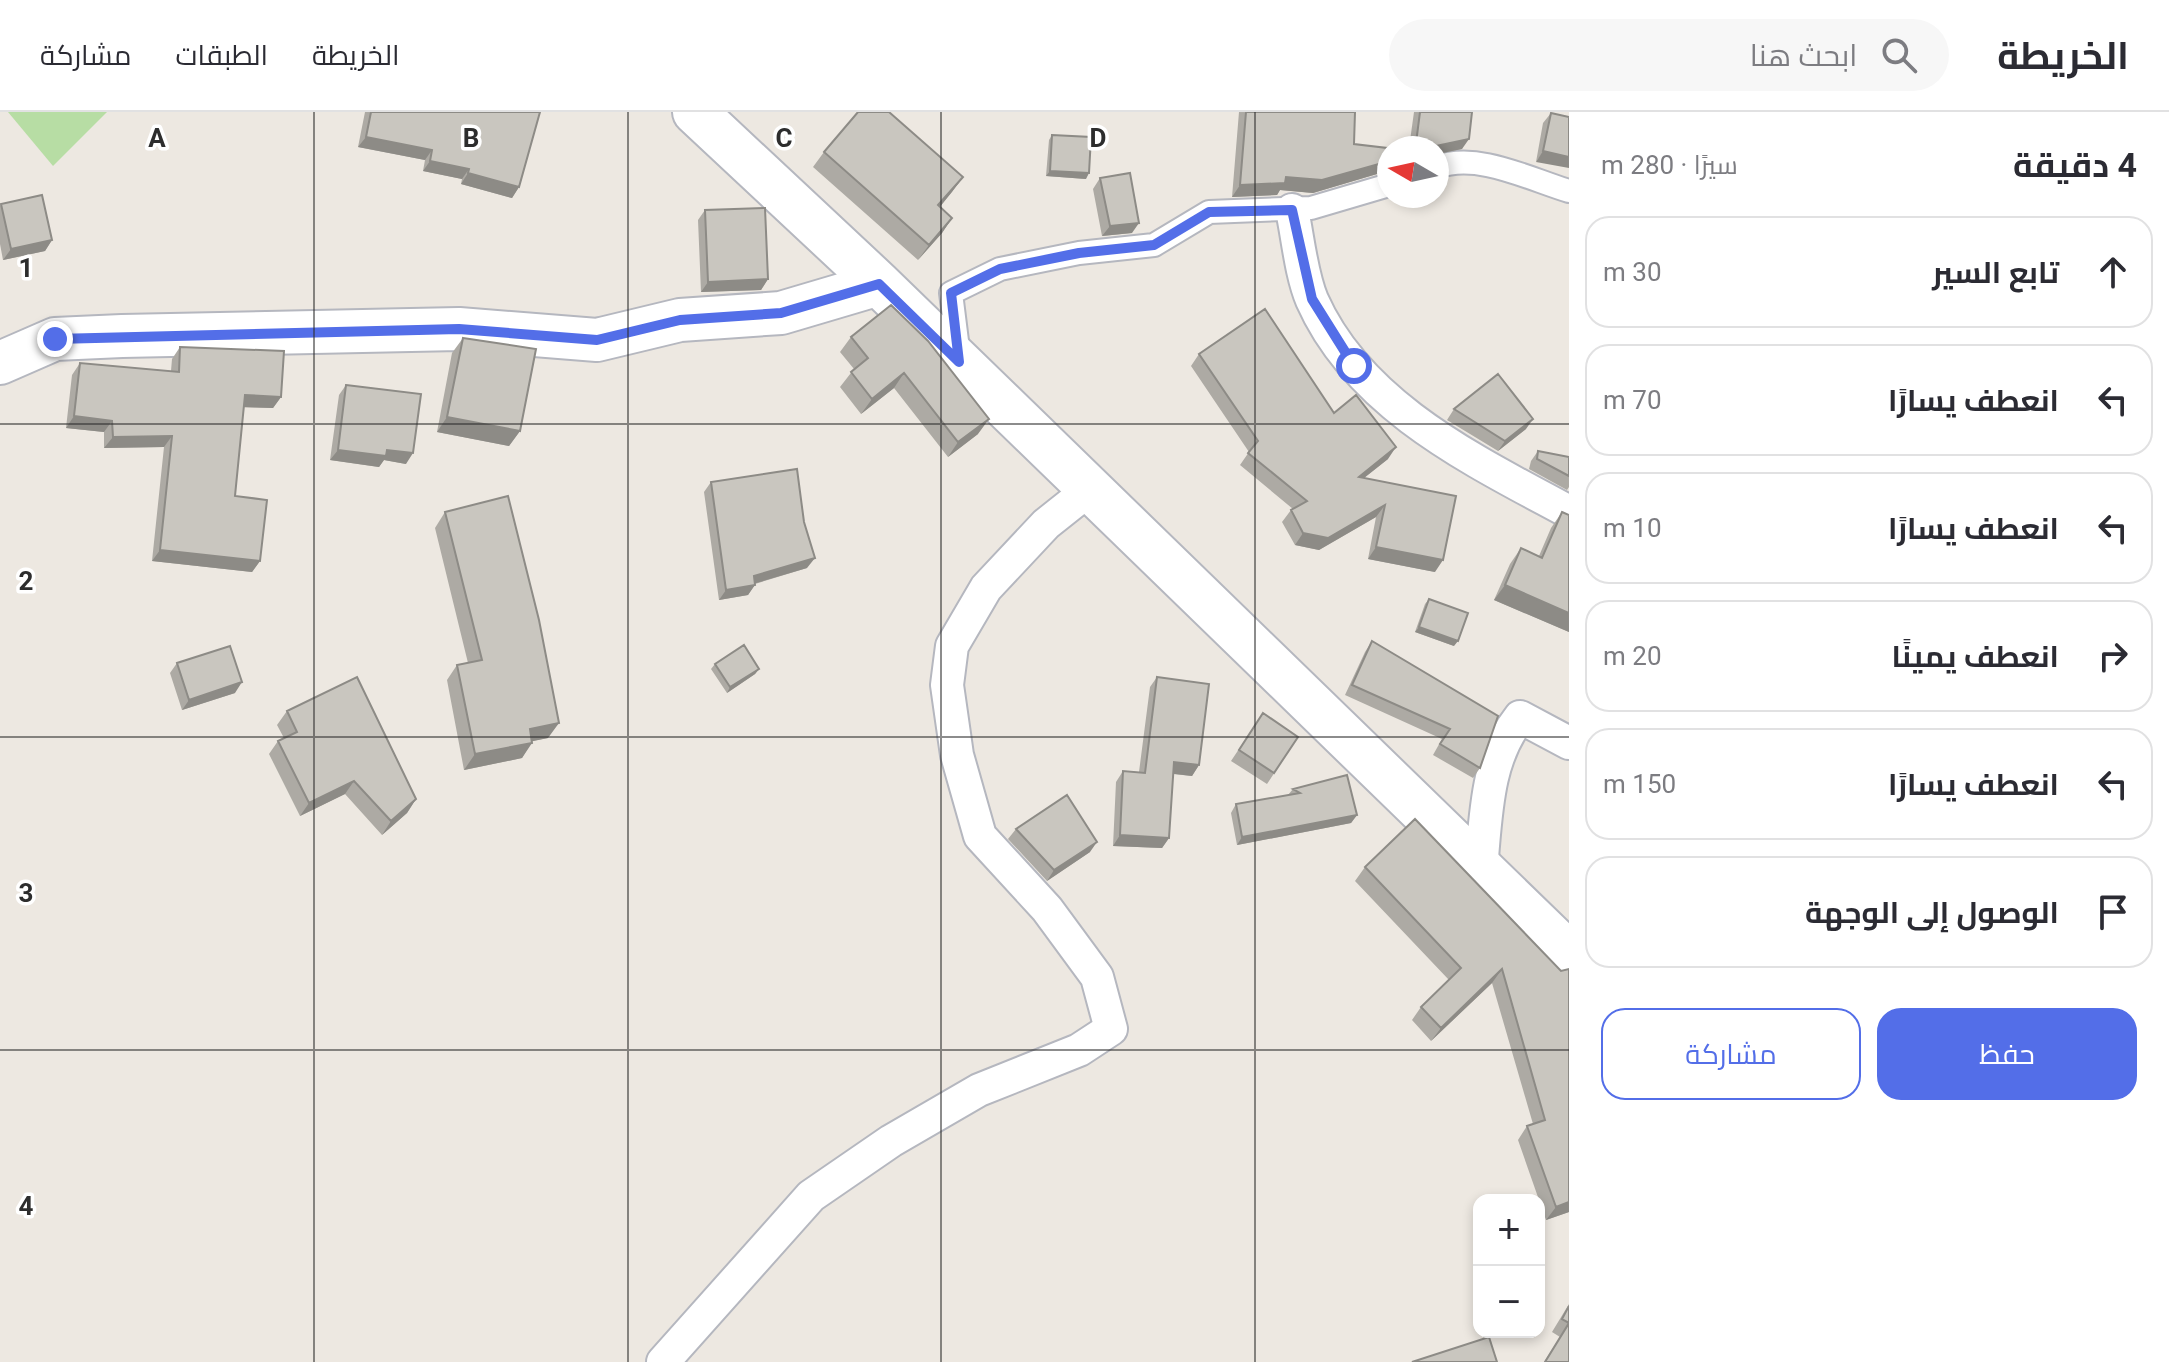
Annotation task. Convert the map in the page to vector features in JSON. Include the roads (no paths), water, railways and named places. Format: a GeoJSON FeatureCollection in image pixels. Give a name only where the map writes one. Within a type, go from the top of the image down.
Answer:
{"type":"FeatureCollection","features":[{"type":"Feature","properties":{"kind":"main road"},"geometry":{"type":"LineString","coordinates":[[695,112],[879,284],[1569,954]]}},
{"type":"Feature","properties":{"kind":"street"},"geometry":{"type":"LineString","coordinates":[[1292,210],[1312,299],[1354,366],[1404,411],[1466,457],[1569,512]]}},
{"type":"Feature","properties":{"kind":"street"},"geometry":{"type":"LineString","coordinates":[[0,363],[55,339],[122,336],[459,329],[597,340],[680,320],[781,313],[879,284]]}},
{"type":"Feature","properties":{"kind":"street"},"geometry":{"type":"LineString","coordinates":[[663,1362],[811,1196],[891,1141],[979,1090],[1079,1050],[1111,1029],[1097,977],[1047,909],[980,836],[957,755],[947,685],[952,646],[986,588],[1046,524],[1090,489]]}},
{"type":"Feature","properties":{"kind":"street"},"geometry":{"type":"LineString","coordinates":[[1481,869],[1488,797],[1502,740],[1520,717],[1569,743]]}},
{"type":"Feature","properties":{"kind":"lane"},"geometry":{"type":"LineString","coordinates":[[1449,166],[1477,162],[1569,191]]}},
{"type":"Feature","properties":{"kind":"lane"},"geometry":{"type":"LineString","coordinates":[[959,362],[951,293],[1000,269],[1079,253],[1154,245],[1209,212],[1292,210],[1323,205],[1377,189]]}}]}
